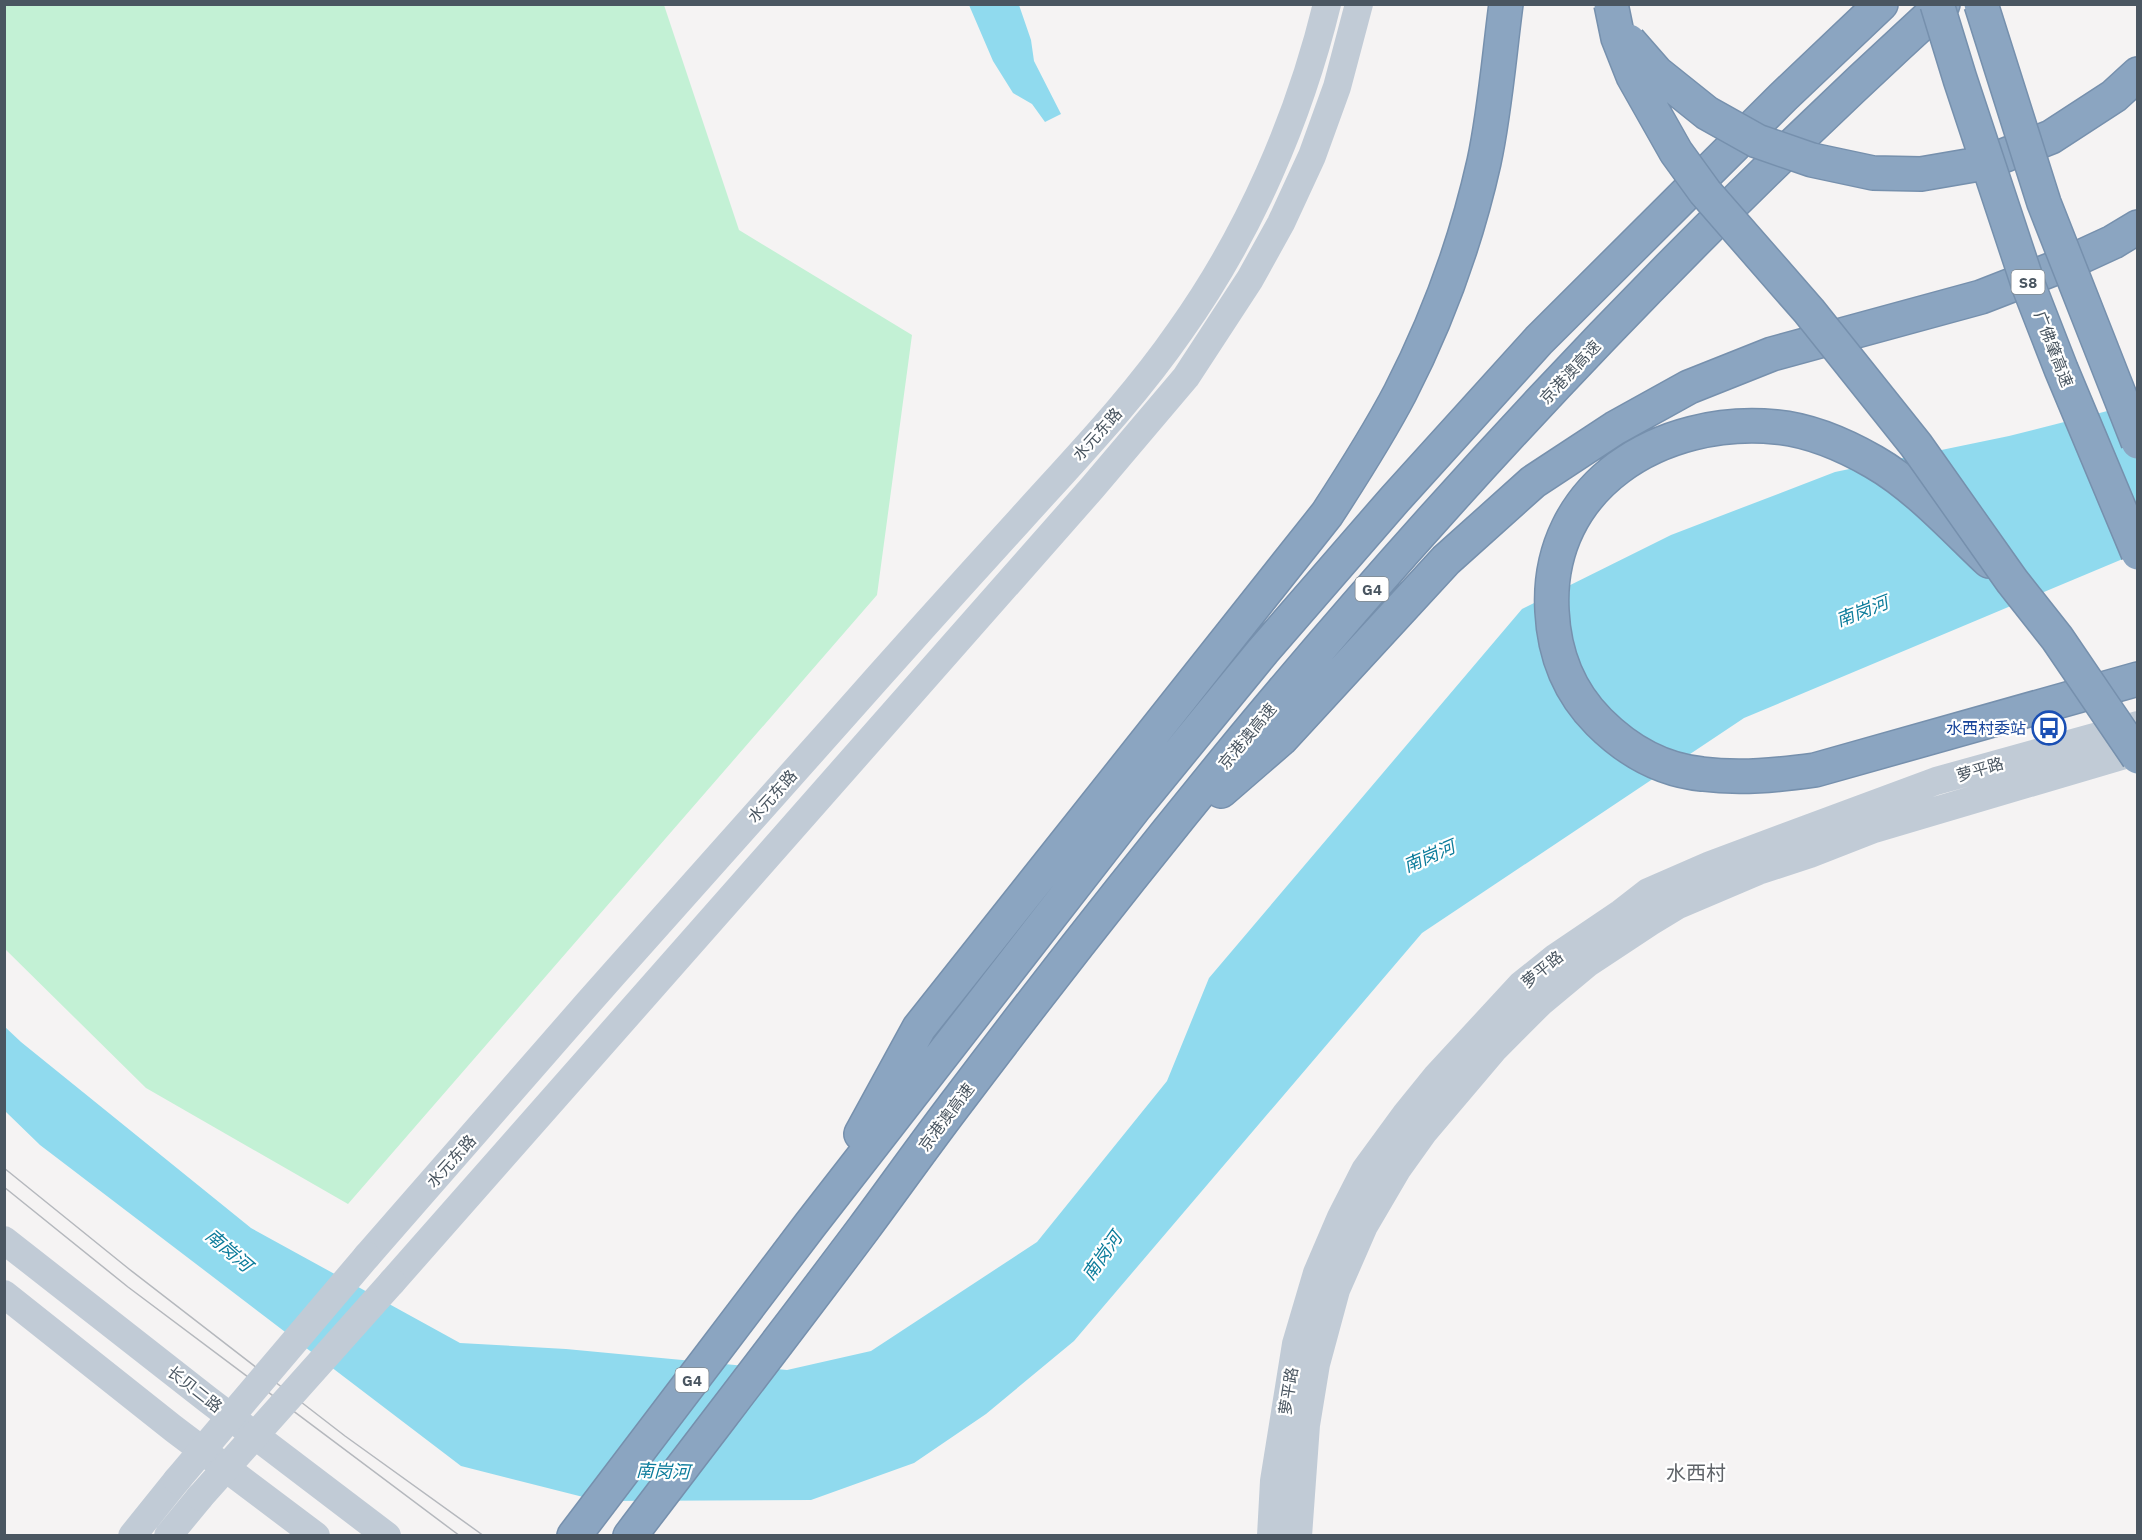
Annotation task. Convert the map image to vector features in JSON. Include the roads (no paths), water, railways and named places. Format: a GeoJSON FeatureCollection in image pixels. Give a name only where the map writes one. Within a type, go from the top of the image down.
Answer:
{"type":"FeatureCollection","features":[{"type":"Feature","properties":{"kind":"highway"},"geometry":{"type":"LineString","coordinates":[[810,1225],[919,1028],[1327,514],[1368,451],[1405,383],[1429,331],[1452,271],[1484,162],[1506,4]]}},
{"type":"Feature","properties":{"kind":"highway"},"geometry":{"type":"LineString","coordinates":[[1601,4],[1612,22],[1657,73],[1707,113],[1757,141],[1812,160],[1874,172],[1921,174],[1985,163],[2051,137],[2114,96],[2138,74]]}},
{"type":"Feature","properties":{"kind":"highway"},"geometry":{"type":"LineString","coordinates":[[1611,4],[1618,38],[1633,75],[1676,152],[1705,192],[1809,310],[1909,436],[2012,581],[2057,638],[2138,758]]}},
{"type":"Feature","properties":{"kind":"highway","name":"G4"},"geometry":{"type":"LineString","coordinates":[[574,1536],[810,1225],[1136,806],[1263,651],[1395,499],[1539,340],[1783,97],[1881,4]]}},
{"type":"Feature","properties":{"kind":"highway","name":"广佛肇高速"},"geometry":{"type":"LineString","coordinates":[[1937,4],[1959,79],[2030,287],[2061,369],[2138,553]]}},
{"type":"Feature","properties":{"kind":"highway","name":"京港澳高速"},"geometry":{"type":"LineString","coordinates":[[630,1536],[864,1228],[960,1097],[1150,854],[1245,737],[1377,583],[1501,445],[1701,234],[1857,82],[1943,4]]}},
{"type":"Feature","properties":{"kind":"highway","name":"S8"},"geometry":{"type":"LineString","coordinates":[[1981,4],[2044,203],[2138,442]]}},
{"type":"Feature","properties":{"kind":"highway"},"geometry":{"type":"LineString","coordinates":[[1150,854],[1281,739],[1446,560],[1533,482],[1615,428],[1689,387],[1772,354],[1981,297],[2063,265],[2113,242],[2138,227]]}},
{"type":"Feature","properties":{"kind":"highway"},"geometry":{"type":"LineString","coordinates":[[2012,581],[1905,483],[1875,462],[1821,439],[1779,427],[1744,425],[1705,429],[1676,438],[1620,465],[1588,496],[1576,514],[1559,549],[1551,594],[1553,631],[1568,681],[1586,709],[1616,739],[1644,757],[1671,768],[1701,774],[1772,776],[1815,770],[2138,679]]}},
{"type":"Feature","properties":{"kind":"main road","name":"水元东路"},"geometry":{"type":"LineString","coordinates":[[132,1536],[367,1256],[602,987],[965,579],[1121,408],[1181,330],[1249,214],[1277,156],[1304,87],[1327,4]]}},
{"type":"Feature","properties":{"kind":"main road","name":"水元东路"},"geometry":{"type":"LineString","coordinates":[[168,1536],[1092,488],[1185,377],[1250,279],[1281,223],[1312,156],[1337,87],[1359,4]]}},
{"type":"Feature","properties":{"kind":"main road","name":"萝平路"},"geometry":{"type":"LineString","coordinates":[[1271,1536],[1274,1481],[1296,1344],[1317,1272],[1341,1217],[1365,1170],[1406,1114],[1436,1077],[1521,985],[1556,957],[1621,914],[1648,892],[1690,874],[1936,781],[2138,725]]}},
{"type":"Feature","properties":{"kind":"main road","name":"萝平路"},"geometry":{"type":"LineString","coordinates":[[1298,1536],[1306,1425],[1316,1364],[1336,1290],[1364,1226],[1398,1168],[1423,1133],[1496,1048],[1540,1003],[1588,963],[1678,905],[1758,871],[1810,854],[1874,828],[2138,751]]}},
{"type":"Feature","properties":{"kind":"main road","name":"长贝二路"},"geometry":{"type":"LineString","coordinates":[[4,1240],[387,1536]]}},
{"type":"Feature","properties":{"kind":"main road"},"geometry":{"type":"LineString","coordinates":[[4,1294],[174,1429],[316,1536]]}},
{"type":"Feature","properties":{"kind":"water"},"geometry":{"type":"Polygon","coordinates":[[[969,5],[1019,5],[1031,40],[1034,61],[1061,114],[1045,122],[1032,104],[1013,93],[993,61],[969,5]]]}},
{"type":"Feature","properties":{"kind":"water","name":"南岗河"},"geometry":{"type":"Polygon","coordinates":[[[2137,400],[2137,553],[1744,718],[1422,933],[1074,1341],[986,1414],[914,1463],[811,1500],[599,1501],[461,1466],[40,1145],[5,1111],[4,1026],[251,1228],[460,1343],[566,1349],[787,1370],[871,1351],[1037,1242],[1167,1081],[1209,978],[1522,609],[1671,535],[1835,472],[2009,436],[2123,407],[2137,400]]]}},
{"type":"Feature","properties":{"kind":"tram line"},"geometry":{"type":"LineString","coordinates":[[4,1168],[129,1269],[345,1436],[484,1536]]}},
{"type":"Feature","properties":{"kind":"tram line"},"geometry":{"type":"LineString","coordinates":[[4,1187],[128,1287],[460,1536]]}},
{"type":"Feature","properties":{"kind":"place","name":"水西村委站"},"geometry":{"type":"Point","coordinates":[2049,728]}},
{"type":"Feature","properties":{"kind":"district","name":"水西村"},"geometry":{"type":"Point","coordinates":[1696,1472]}}]}
